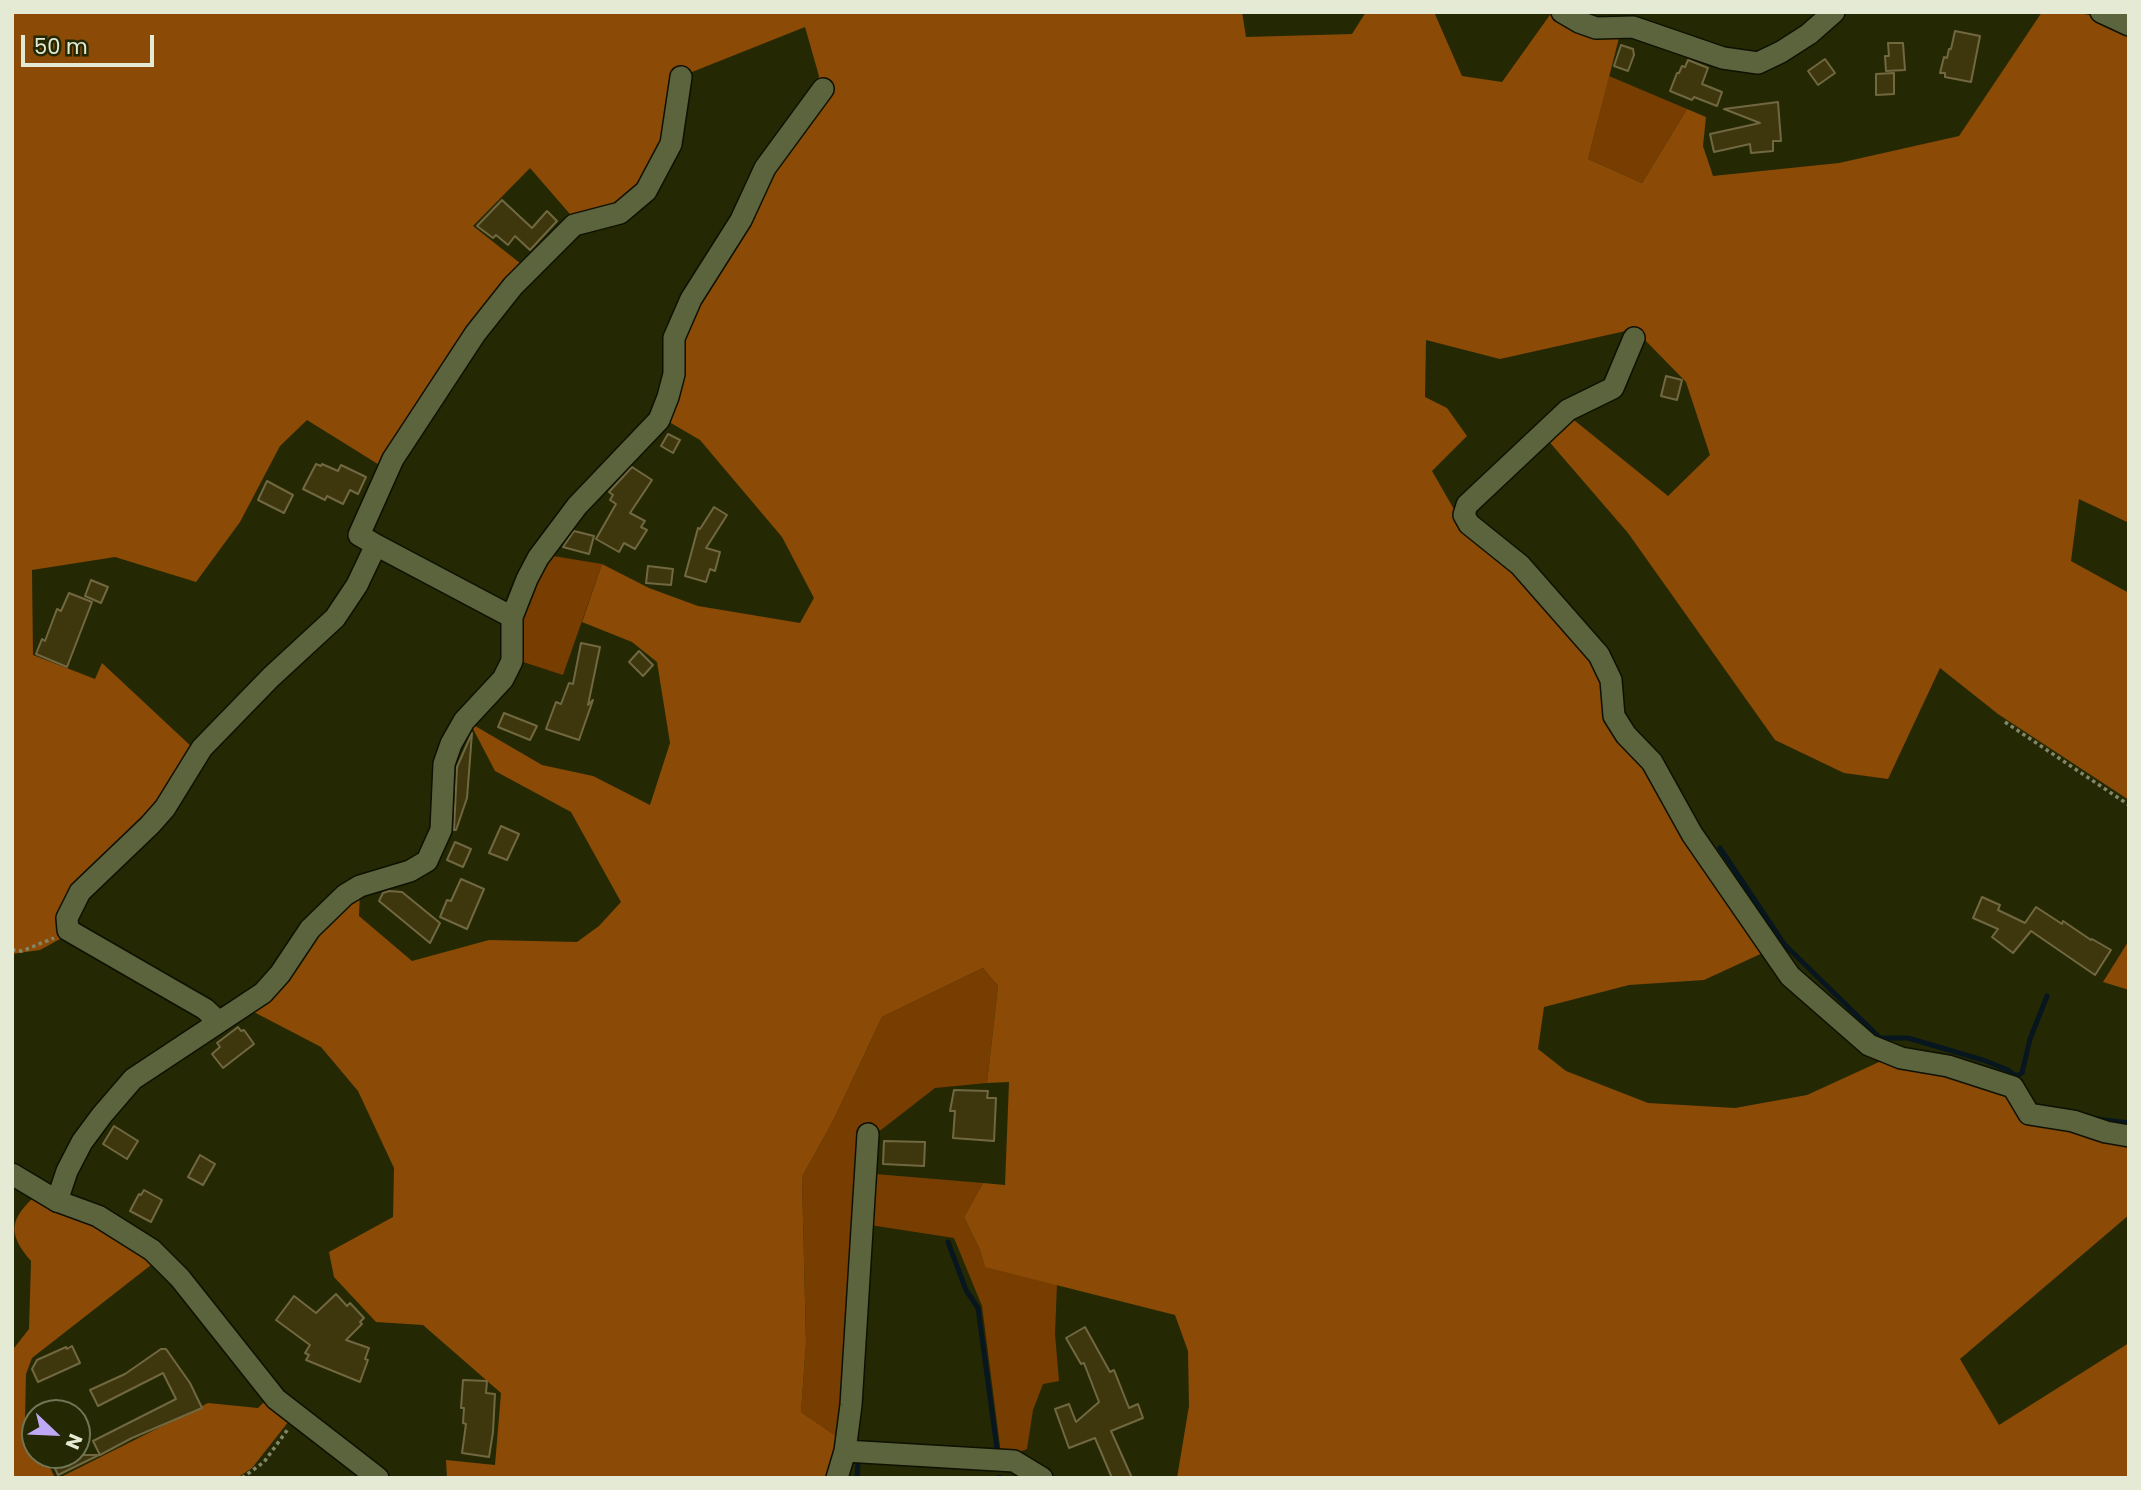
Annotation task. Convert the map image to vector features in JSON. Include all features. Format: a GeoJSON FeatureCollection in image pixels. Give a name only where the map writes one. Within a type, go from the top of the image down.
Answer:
{"type":"FeatureCollection","features":[{"type":"Feature","properties":{"kind":"street"},"geometry":{"type":"LineString","coordinates":[[1562,12],[1596,28],[1633,27],[1723,58],[1758,63],[1809,34],[1834,12]]}},
{"type":"Feature","properties":{"kind":"street"},"geometry":{"type":"LineString","coordinates":[[2101,12],[2129,25]]}},
{"type":"Feature","properties":{"kind":"street"},"geometry":{"type":"LineString","coordinates":[[512,617],[359,535],[393,460],[475,334],[513,286],[574,225],[620,213],[646,191],[671,144],[681,77]]}},
{"type":"Feature","properties":{"kind":"street"},"geometry":{"type":"LineString","coordinates":[[57,1201],[67,1171],[82,1142],[133,1079],[263,993],[280,974],[310,929],[345,895],[360,886],[410,871],[427,861],[442,830],[444,764],[450,744],[464,721],[503,679],[512,661],[512,617],[527,579],[538,558],[577,506],[659,420],[674,374],[674,338],[691,299],[741,220],[765,169],[823,89]]}},
{"type":"Feature","properties":{"kind":"street"},"geometry":{"type":"LineString","coordinates":[[1634,338],[1613,388],[1568,410],[1477,495],[1467,505],[1464,515],[1469,524],[1520,565],[1598,655],[1611,680],[1614,716],[1626,735],[1652,762],[1692,834],[1790,976],[1869,1045],[1901,1058],[1948,1066],[2013,1087],[2029,1114],[2073,1121],[2129,1136]]}},
{"type":"Feature","properties":{"kind":"street"},"geometry":{"type":"LineString","coordinates":[[219,1022],[205,1009],[68,930],[67,918],[80,892],[165,808],[202,748],[271,677],[335,618],[357,586],[376,545]]}},
{"type":"Feature","properties":{"kind":"street"},"geometry":{"type":"LineString","coordinates":[[837,1478],[845,1451],[851,1405],[869,1134]]}},
{"type":"Feature","properties":{"kind":"street"},"geometry":{"type":"LineString","coordinates":[[12,1174],[57,1201],[99,1216],[152,1250],[180,1278],[276,1399],[378,1478]]}},
{"type":"Feature","properties":{"kind":"street"},"geometry":{"type":"LineString","coordinates":[[845,1451],[1014,1461],[1042,1478]]}},
{"type":"Feature","properties":{"kind":"path"},"geometry":{"type":"LineString","coordinates":[[2005,722],[2129,805]]}},
{"type":"Feature","properties":{"kind":"path"},"geometry":{"type":"LineString","coordinates":[[12,950],[22,951],[42,944],[68,930]]}},
{"type":"Feature","properties":{"kind":"path"},"geometry":{"type":"LineString","coordinates":[[242,1478],[264,1462],[298,1416]]}},
{"type":"Feature","properties":{"kind":"shaded area"},"geometry":{"type":"Polygon","coordinates":[[[12,12],[1242,12],[1246,37],[1352,34],[1366,12],[1434,12],[1462,76],[1502,82],[1552,12],[1620,34],[1588,159],[1642,183],[1687,109],[1706,117],[1703,146],[1713,176],[1839,163],[1959,136],[2042,12],[2087,14],[2129,32],[2129,523],[2079,499],[2071,561],[2129,593],[2129,800],[1998,714],[1940,668],[1888,779],[1844,773],[1775,740],[1628,533],[1546,438],[1569,416],[1668,496],[1710,455],[1686,382],[1642,337],[1630,330],[1500,359],[1426,340],[1425,397],[1447,408],[1467,436],[1432,471],[1455,511],[1522,572],[1594,658],[1644,761],[1767,951],[1704,980],[1629,985],[1544,1007],[1538,1049],[1566,1071],[1648,1103],[1735,1108],[1807,1095],[1890,1057],[2005,1090],[2024,1120],[2129,1143],[2129,1215],[1960,1359],[1999,1425],[2129,1343],[2129,1478],[1177,1478],[1189,1406],[1188,1351],[1175,1315],[985,1267],[964,1217],[983,1183],[1005,1185],[1009,1082],[987,1083],[998,986],[983,968],[882,1017],[833,1121],[802,1177],[806,1343],[801,1412],[839,1438],[831,1478],[447,1478],[446,1460],[495,1465],[501,1393],[423,1325],[376,1322],[334,1277],[329,1252],[393,1217],[394,1168],[358,1091],[321,1047],[250,1010],[313,932],[360,891],[359,916],[412,961],[489,940],[577,942],[599,926],[621,902],[571,812],[495,771],[470,723],[542,765],[593,776],[650,805],[670,743],[657,662],[632,642],[582,622],[602,564],[649,588],[698,606],[800,623],[814,598],[782,537],[700,440],[664,419],[688,323],[776,170],[819,76],[805,27],[687,74],[670,129],[654,166],[632,197],[618,208],[576,221],[530,168],[473,226],[525,267],[381,466],[307,420],[280,446],[240,522],[196,582],[115,557],[32,570],[33,655],[95,679],[102,663],[193,748],[159,808],[87,880],[60,939],[40,950],[12,954],[12,12]]]}},
{"type":"Feature","properties":{"kind":"shaded area"},"geometry":{"type":"Polygon","coordinates":[[[1609,76],[1687,109],[1642,183],[1588,159],[1609,76]]]}},
{"type":"Feature","properties":{"kind":"shaded area"},"geometry":{"type":"Polygon","coordinates":[[[547,555],[602,564],[563,675],[517,660],[517,623],[547,555]]]}},
{"type":"Feature","properties":{"kind":"shaded area"},"geometry":{"type":"Polygon","coordinates":[[[2129,943],[2129,990],[2103,982],[2129,943]]]}},
{"type":"Feature","properties":{"kind":"shaded area"},"geometry":{"type":"Polygon","coordinates":[[[983,968],[998,986],[987,1083],[935,1088],[877,1133],[839,1438],[801,1412],[806,1343],[802,1177],[833,1121],[882,1017],[983,968]]]}},
{"type":"Feature","properties":{"kind":"shaded area"},"geometry":{"type":"Polygon","coordinates":[[[875,1174],[983,1183],[964,1217],[985,1266],[1057,1284],[1055,1334],[1059,1381],[1043,1384],[1033,1410],[1027,1449],[1014,1454],[1001,1454],[982,1306],[954,1238],[870,1225],[875,1174]]]}},
{"type":"Feature","properties":{"kind":"shaded area"},"geometry":{"type":"Polygon","coordinates":[[[38,1193],[51,1203],[131,1246],[151,1265],[32,1358],[26,1374],[25,1399],[21,1399],[21,1469],[51,1469],[55,1478],[12,1478],[12,1360],[14,1348],[29,1329],[31,1261],[18,1242],[15,1226],[17,1218],[38,1193]]]}},
{"type":"Feature","properties":{"kind":"shaded area"},"geometry":{"type":"Polygon","coordinates":[[[265,1401],[289,1421],[252,1468],[237,1478],[59,1478],[77,1469],[91,1469],[91,1462],[208,1403],[258,1408],[265,1401]]]}},
{"type":"Feature","properties":{"kind":"building"},"geometry":{"type":"Polygon","coordinates":[[[1955,31],[1980,36],[1971,82],[1945,77],[1945,73],[1940,73],[1944,57],[1947,58],[1951,49],[1955,31]]]}},
{"type":"Feature","properties":{"kind":"building"},"geometry":{"type":"Polygon","coordinates":[[[1888,43],[1903,43],[1905,70],[1886,71],[1888,43]]]}},
{"type":"Feature","properties":{"kind":"building"},"geometry":{"type":"Polygon","coordinates":[[[1621,45],[1633,49],[1634,55],[1628,71],[1614,66],[1621,45]]]}},
{"type":"Feature","properties":{"kind":"building"},"geometry":{"type":"Polygon","coordinates":[[[1825,59],[1835,73],[1818,85],[1808,71],[1825,59]]]}},
{"type":"Feature","properties":{"kind":"building"},"geometry":{"type":"Polygon","coordinates":[[[1688,60],[1708,68],[1702,84],[1722,92],[1717,106],[1670,91],[1677,73],[1682,66],[1685,67],[1688,60]]]}},
{"type":"Feature","properties":{"kind":"building"},"geometry":{"type":"Polygon","coordinates":[[[1894,73],[1894,94],[1876,95],[1876,74],[1894,73]]]}},
{"type":"Feature","properties":{"kind":"building"},"geometry":{"type":"Polygon","coordinates":[[[1778,102],[1781,141],[1773,141],[1773,151],[1751,153],[1750,144],[1714,152],[1710,134],[1760,123],[1724,109],[1778,102]]]}},
{"type":"Feature","properties":{"kind":"building"},"geometry":{"type":"Polygon","coordinates":[[[502,200],[532,228],[547,211],[557,221],[530,250],[515,236],[508,245],[496,235],[493,238],[477,226],[502,200]]]}},
{"type":"Feature","properties":{"kind":"building"},"geometry":{"type":"Polygon","coordinates":[[[1666,376],[1682,380],[1677,400],[1661,396],[1666,376]]]}},
{"type":"Feature","properties":{"kind":"building"},"geometry":{"type":"Polygon","coordinates":[[[668,434],[680,440],[673,453],[661,446],[668,434]]]}},
{"type":"Feature","properties":{"kind":"building"},"geometry":{"type":"Polygon","coordinates":[[[316,464],[338,471],[341,465],[366,477],[358,494],[350,490],[343,504],[327,496],[325,500],[303,489],[316,464]]]}},
{"type":"Feature","properties":{"kind":"building"},"geometry":{"type":"Polygon","coordinates":[[[632,467],[652,480],[630,513],[645,521],[641,527],[647,530],[635,549],[624,543],[619,552],[596,539],[616,504],[610,500],[613,495],[609,492],[632,467]]]}},
{"type":"Feature","properties":{"kind":"building"},"geometry":{"type":"Polygon","coordinates":[[[267,481],[293,495],[284,513],[258,500],[267,481]]]}},
{"type":"Feature","properties":{"kind":"building"},"geometry":{"type":"Polygon","coordinates":[[[714,507],[727,515],[706,548],[720,552],[715,571],[710,569],[706,582],[685,576],[698,528],[700,529],[714,507]]]}},
{"type":"Feature","properties":{"kind":"building"},"geometry":{"type":"Polygon","coordinates":[[[574,531],[594,536],[589,554],[563,547],[574,531]]]}},
{"type":"Feature","properties":{"kind":"building"},"geometry":{"type":"Polygon","coordinates":[[[648,566],[673,569],[671,585],[646,583],[648,566]]]}},
{"type":"Feature","properties":{"kind":"building"},"geometry":{"type":"Polygon","coordinates":[[[91,580],[108,587],[101,603],[85,596],[91,580]]]}},
{"type":"Feature","properties":{"kind":"building"},"geometry":{"type":"Polygon","coordinates":[[[69,593],[92,602],[67,667],[36,654],[42,639],[45,641],[57,609],[61,611],[69,593]]]}},
{"type":"Feature","properties":{"kind":"building"},"geometry":{"type":"Polygon","coordinates":[[[581,643],[600,647],[588,705],[593,700],[579,740],[546,729],[556,702],[561,704],[569,683],[573,684],[581,643]]]}},
{"type":"Feature","properties":{"kind":"building"},"geometry":{"type":"Polygon","coordinates":[[[639,651],[653,665],[643,676],[629,662],[639,651]]]}},
{"type":"Feature","properties":{"kind":"building"},"geometry":{"type":"Polygon","coordinates":[[[504,713],[537,726],[530,740],[498,727],[504,713]]]}},
{"type":"Feature","properties":{"kind":"building"},"geometry":{"type":"Polygon","coordinates":[[[472,733],[467,798],[454,830],[457,767],[472,733]]]}},
{"type":"Feature","properties":{"kind":"building"},"geometry":{"type":"Polygon","coordinates":[[[501,826],[519,834],[507,860],[489,853],[501,826]]]}},
{"type":"Feature","properties":{"kind":"building"},"geometry":{"type":"Polygon","coordinates":[[[455,842],[471,849],[463,867],[447,860],[455,842]]]}},
{"type":"Feature","properties":{"kind":"building"},"geometry":{"type":"Polygon","coordinates":[[[461,879],[484,889],[467,929],[440,917],[461,879]]]}},
{"type":"Feature","properties":{"kind":"building"},"geometry":{"type":"Polygon","coordinates":[[[402,892],[440,923],[430,943],[379,901],[383,893],[402,892]]]}},
{"type":"Feature","properties":{"kind":"building"},"geometry":{"type":"Polygon","coordinates":[[[1982,897],[2000,905],[1998,910],[2025,923],[2036,907],[2111,950],[2095,975],[2031,931],[2013,953],[1992,937],[1998,929],[1973,918],[1982,897]]]}},
{"type":"Feature","properties":{"kind":"building"},"geometry":{"type":"Polygon","coordinates":[[[238,1027],[241,1031],[244,1030],[254,1044],[223,1068],[212,1054],[220,1047],[217,1043],[238,1027]]]}},
{"type":"Feature","properties":{"kind":"building"},"geometry":{"type":"Polygon","coordinates":[[[954,1090],[988,1091],[987,1098],[996,1098],[994,1141],[953,1138],[955,1111],[950,1111],[954,1090]]]}},
{"type":"Feature","properties":{"kind":"building"},"geometry":{"type":"Polygon","coordinates":[[[114,1126],[138,1141],[127,1159],[103,1144],[114,1126]]]}},
{"type":"Feature","properties":{"kind":"building"},"geometry":{"type":"Polygon","coordinates":[[[884,1141],[925,1142],[924,1166],[883,1164],[884,1141]]]}},
{"type":"Feature","properties":{"kind":"building"},"geometry":{"type":"Polygon","coordinates":[[[200,1155],[215,1164],[203,1185],[188,1177],[200,1155]]]}},
{"type":"Feature","properties":{"kind":"building"},"geometry":{"type":"Polygon","coordinates":[[[144,1190],[162,1200],[151,1222],[130,1211],[144,1190]]]}},
{"type":"Feature","properties":{"kind":"building"},"geometry":{"type":"Polygon","coordinates":[[[336,1294],[347,1306],[350,1303],[364,1318],[360,1322],[362,1324],[346,1340],[369,1348],[365,1359],[368,1360],[360,1382],[306,1360],[309,1355],[305,1353],[310,1345],[276,1320],[294,1296],[316,1313],[336,1294]]]}},
{"type":"Feature","properties":{"kind":"building"},"geometry":{"type":"Polygon","coordinates":[[[1085,1327],[1110,1372],[1114,1370],[1129,1408],[1138,1404],[1143,1418],[1111,1431],[1132,1478],[1112,1478],[1095,1438],[1069,1448],[1055,1409],[1069,1404],[1076,1422],[1099,1402],[1084,1363],[1081,1364],[1066,1338],[1085,1327]]]}},
{"type":"Feature","properties":{"kind":"building"},"geometry":{"type":"Polygon","coordinates":[[[72,1346],[80,1363],[38,1382],[32,1369],[37,1360],[72,1346]]]}},
{"type":"Feature","properties":{"kind":"building"},"geometry":{"type":"Polygon","coordinates":[[[161,1349],[166,1349],[190,1383],[202,1408],[100,1455],[93,1441],[176,1399],[163,1373],[98,1406],[90,1390],[125,1374],[161,1349]]]}},
{"type":"Feature","properties":{"kind":"building"},"geometry":{"type":"Polygon","coordinates":[[[463,1380],[487,1381],[486,1393],[495,1394],[489,1457],[462,1453],[466,1424],[463,1423],[464,1408],[461,1408],[463,1380]]]}},
{"type":"Feature","properties":{"kind":"building"},"geometry":{"type":"Polygon","coordinates":[[[55,1469],[70,1469],[58,1475],[55,1469]]]}},
{"type":"Feature","properties":{"kind":"waterway"},"geometry":{"type":"LineString","coordinates":[[1720,848],[1784,944],[1880,1038],[1908,1038],[1983,1060],[2016,1076],[2022,1073],[2030,1039],[2047,996]]}},
{"type":"Feature","properties":{"kind":"waterway"},"geometry":{"type":"LineString","coordinates":[[2097,1119],[2129,1123]]}},
{"type":"Feature","properties":{"kind":"waterway"},"geometry":{"type":"LineString","coordinates":[[948,1242],[966,1290],[978,1308],[997,1449]]}},
{"type":"Feature","properties":{"kind":"waterway"},"geometry":{"type":"LineString","coordinates":[[857,1478],[858,1464]]}}]}
